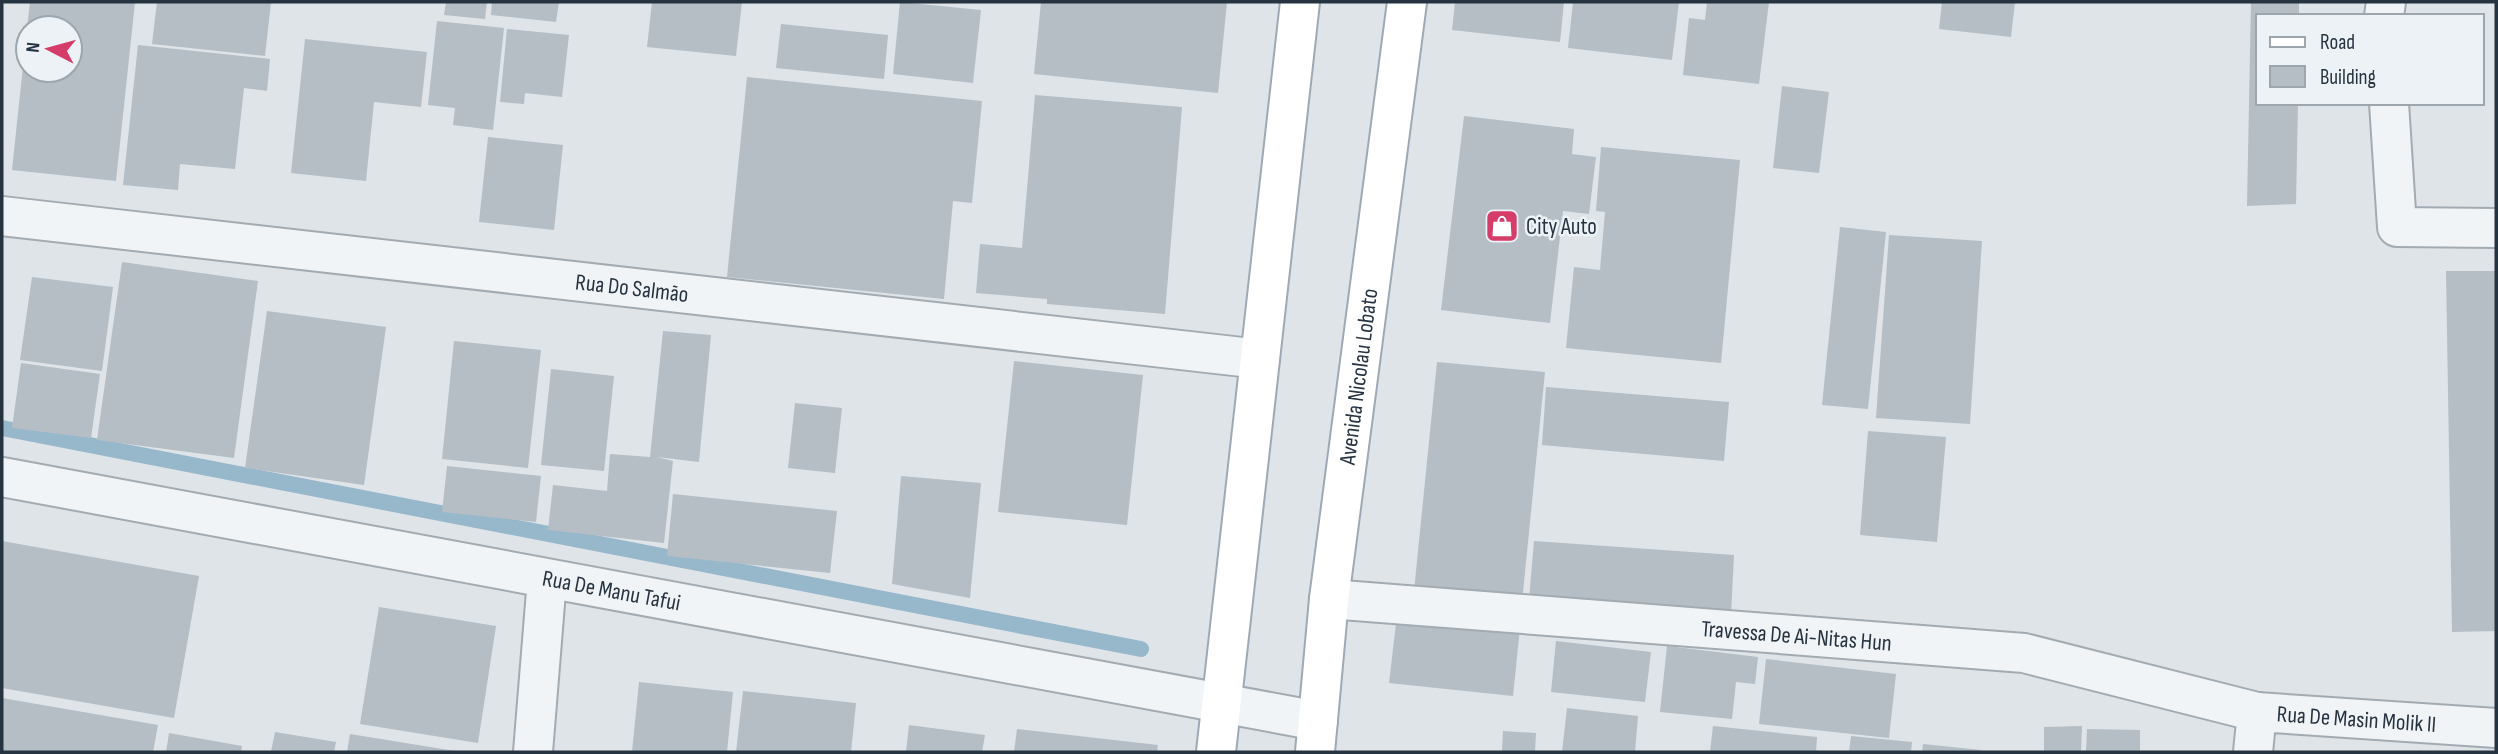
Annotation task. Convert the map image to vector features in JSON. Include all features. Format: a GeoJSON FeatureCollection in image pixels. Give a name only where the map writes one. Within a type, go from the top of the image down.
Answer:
{"type":"FeatureCollection","features":[{"type":"Feature","properties":{"kind":"main road"},"geometry":{"type":"LineString","coordinates":[[1216,752],[1300,2]]}},
{"type":"Feature","properties":{"kind":"main road","name":"Avenida Nicolau Lobato"},"geometry":{"type":"LineString","coordinates":[[1317,737],[1329,599],[1407,2]]}},
{"type":"Feature","properties":{"kind":"street"},"geometry":{"type":"LineString","coordinates":[[2389,105],[2397,227],[2496,228]]}},
{"type":"Feature","properties":{"kind":"street","name":"Rua Do Salmão"},"geometry":{"type":"LineString","coordinates":[[2,216],[1260,359]]}},
{"type":"Feature","properties":{"kind":"street","name":"Rua De Manu Tafui"},"geometry":{"type":"LineString","coordinates":[[2,477],[1221,703],[1317,737]]}},
{"type":"Feature","properties":{"kind":"street"},"geometry":{"type":"LineString","coordinates":[[533,752],[547,579]]}},
{"type":"Feature","properties":{"kind":"street","name":"Travessa De Ai-Nitas Hun"},"geometry":{"type":"LineString","coordinates":[[1329,599],[2024,653],[2257,712]]}},
{"type":"Feature","properties":{"kind":"street","name":"Rua De Masin Molik II"},"geometry":{"type":"LineString","coordinates":[[2253,752],[2257,712],[2496,728]]}},
{"type":"Feature","properties":{"kind":"building"},"geometry":{"type":"Polygon","coordinates":[[[30,2],[135,2],[116,181],[12,170],[21,84],[84,84],[84,14],[29,14],[30,2]]]}},
{"type":"Feature","properties":{"kind":"building"},"geometry":{"type":"Polygon","coordinates":[[[157,2],[271,2],[265,56],[152,44],[157,2]]]}},
{"type":"Feature","properties":{"kind":"building"},"geometry":{"type":"Polygon","coordinates":[[[446,2],[487,2],[485,19],[444,15],[446,2]]]}},
{"type":"Feature","properties":{"kind":"building"},"geometry":{"type":"Polygon","coordinates":[[[492,2],[559,2],[556,22],[491,15],[492,2]]]}},
{"type":"Feature","properties":{"kind":"building"},"geometry":{"type":"Polygon","coordinates":[[[652,2],[742,2],[736,56],[647,47],[652,2]]]}},
{"type":"Feature","properties":{"kind":"building"},"geometry":{"type":"Polygon","coordinates":[[[900,2],[981,10],[973,83],[893,74],[900,2]]]}},
{"type":"Feature","properties":{"kind":"building"},"geometry":{"type":"Polygon","coordinates":[[[1041,2],[1227,2],[1218,93],[1034,74],[1041,2]]]}},
{"type":"Feature","properties":{"kind":"building"},"geometry":{"type":"Polygon","coordinates":[[[1455,2],[1564,2],[1560,42],[1452,30],[1455,2]]]}},
{"type":"Feature","properties":{"kind":"building"},"geometry":{"type":"Polygon","coordinates":[[[1573,2],[1679,2],[1672,60],[1568,48],[1573,2]]]}},
{"type":"Feature","properties":{"kind":"building"},"geometry":{"type":"Polygon","coordinates":[[[1707,2],[1769,2],[1759,84],[1683,75],[1689,18],[1705,20],[1707,2]]]}},
{"type":"Feature","properties":{"kind":"building"},"geometry":{"type":"Polygon","coordinates":[[[1942,2],[2015,2],[2011,37],[1939,29],[1942,2]]]}},
{"type":"Feature","properties":{"kind":"building"},"geometry":{"type":"Polygon","coordinates":[[[2251,2],[2299,2],[2299,14],[2256,14],[2256,105],[2298,105],[2296,204],[2247,206],[2251,2]]]}},
{"type":"Feature","properties":{"kind":"building"},"geometry":{"type":"Polygon","coordinates":[[[437,21],[504,28],[493,130],[453,125],[455,108],[428,105],[437,21]]]}},
{"type":"Feature","properties":{"kind":"building"},"geometry":{"type":"Polygon","coordinates":[[[781,24],[888,35],[884,79],[776,68],[781,24]]]}},
{"type":"Feature","properties":{"kind":"building"},"geometry":{"type":"Polygon","coordinates":[[[507,29],[569,35],[562,97],[525,93],[524,104],[500,102],[507,29]]]}},
{"type":"Feature","properties":{"kind":"building"},"geometry":{"type":"Polygon","coordinates":[[[305,39],[427,52],[421,107],[374,102],[366,181],[291,173],[305,39]]]}},
{"type":"Feature","properties":{"kind":"building"},"geometry":{"type":"Polygon","coordinates":[[[138,45],[270,59],[267,91],[244,88],[235,169],[180,164],[178,190],[123,185],[138,45]]]}},
{"type":"Feature","properties":{"kind":"building"},"geometry":{"type":"Polygon","coordinates":[[[747,77],[982,101],[972,203],[953,201],[944,299],[727,277],[747,77]]]}},
{"type":"Feature","properties":{"kind":"building"},"geometry":{"type":"Polygon","coordinates":[[[1782,86],[1829,92],[1819,173],[1773,168],[1782,86]]]}},
{"type":"Feature","properties":{"kind":"building"},"geometry":{"type":"Polygon","coordinates":[[[1035,95],[1182,107],[1165,314],[1047,304],[1047,299],[976,293],[980,244],[1022,248],[1035,95]]]}},
{"type":"Feature","properties":{"kind":"building"},"geometry":{"type":"Polygon","coordinates":[[[1464,116],[1574,129],[1572,154],[1596,157],[1589,214],[1563,211],[1550,323],[1441,310],[1464,116]]]}},
{"type":"Feature","properties":{"kind":"building"},"geometry":{"type":"Polygon","coordinates":[[[488,137],[563,145],[554,230],[479,222],[488,137]]]}},
{"type":"Feature","properties":{"kind":"building"},"geometry":{"type":"Polygon","coordinates":[[[1601,147],[1740,160],[1721,363],[1566,348],[1574,267],[1600,270],[1605,212],[1596,211],[1601,147]]]}},
{"type":"Feature","properties":{"kind":"building"},"geometry":{"type":"Polygon","coordinates":[[[1840,227],[1886,232],[1868,409],[1822,405],[1840,227]]]}},
{"type":"Feature","properties":{"kind":"building"},"geometry":{"type":"Polygon","coordinates":[[[1889,235],[1982,241],[1970,424],[1876,418],[1889,235]]]}},
{"type":"Feature","properties":{"kind":"building"},"geometry":{"type":"Polygon","coordinates":[[[122,262],[258,281],[234,458],[97,440],[122,262]]]}},
{"type":"Feature","properties":{"kind":"building"},"geometry":{"type":"Polygon","coordinates":[[[2446,271],[2496,271],[2496,631],[2452,632],[2446,271]]]}},
{"type":"Feature","properties":{"kind":"building"},"geometry":{"type":"Polygon","coordinates":[[[32,277],[113,287],[102,371],[20,360],[32,277]]]}},
{"type":"Feature","properties":{"kind":"building"},"geometry":{"type":"Polygon","coordinates":[[[267,311],[386,327],[364,485],[245,468],[267,311]]]}},
{"type":"Feature","properties":{"kind":"building"},"geometry":{"type":"Polygon","coordinates":[[[663,331],[711,335],[699,462],[657,457],[673,461],[664,543],[548,530],[553,485],[607,491],[610,454],[650,457],[663,331]]]}},
{"type":"Feature","properties":{"kind":"building"},"geometry":{"type":"Polygon","coordinates":[[[454,341],[541,350],[528,468],[442,459],[454,341]]]}},
{"type":"Feature","properties":{"kind":"building"},"geometry":{"type":"Polygon","coordinates":[[[1014,361],[1143,375],[1127,525],[998,512],[1014,361]]]}},
{"type":"Feature","properties":{"kind":"building"},"geometry":{"type":"Polygon","coordinates":[[[1437,362],[1545,372],[1522,602],[1414,591],[1437,362]]]}},
{"type":"Feature","properties":{"kind":"building"},"geometry":{"type":"Polygon","coordinates":[[[21,363],[100,374],[91,438],[12,428],[21,363]]]}},
{"type":"Feature","properties":{"kind":"building"},"geometry":{"type":"Polygon","coordinates":[[[551,369],[614,376],[604,471],[541,465],[551,369]]]}},
{"type":"Feature","properties":{"kind":"building"},"geometry":{"type":"Polygon","coordinates":[[[1546,387],[1729,402],[1724,461],[1542,445],[1546,387]]]}},
{"type":"Feature","properties":{"kind":"building"},"geometry":{"type":"Polygon","coordinates":[[[795,403],[842,408],[835,473],[788,468],[795,403]]]}},
{"type":"Feature","properties":{"kind":"building"},"geometry":{"type":"Polygon","coordinates":[[[1868,431],[1946,437],[1937,542],[1860,535],[1868,431]]]}},
{"type":"Feature","properties":{"kind":"building"},"geometry":{"type":"Polygon","coordinates":[[[447,466],[541,476],[536,522],[442,512],[447,466]]]}},
{"type":"Feature","properties":{"kind":"building"},"geometry":{"type":"Polygon","coordinates":[[[901,476],[981,483],[970,598],[892,584],[901,476]]]}},
{"type":"Feature","properties":{"kind":"building"},"geometry":{"type":"Polygon","coordinates":[[[673,494],[837,511],[830,573],[667,556],[673,494]]]}},
{"type":"Feature","properties":{"kind":"building"},"geometry":{"type":"Polygon","coordinates":[[[2,541],[199,576],[174,718],[2,688],[2,541]]]}},
{"type":"Feature","properties":{"kind":"building"},"geometry":{"type":"Polygon","coordinates":[[[1534,541],[1734,555],[1731,614],[1529,600],[1534,541]]]}},
{"type":"Feature","properties":{"kind":"building"},"geometry":{"type":"Polygon","coordinates":[[[379,607],[496,626],[478,743],[360,724],[379,607]]]}},
{"type":"Feature","properties":{"kind":"building"},"geometry":{"type":"Polygon","coordinates":[[[1397,615],[1520,628],[1513,696],[1389,683],[1397,615]]]}},
{"type":"Feature","properties":{"kind":"building"},"geometry":{"type":"Polygon","coordinates":[[[1556,641],[1651,652],[1645,702],[1551,692],[1556,641]]]}},
{"type":"Feature","properties":{"kind":"building"},"geometry":{"type":"Polygon","coordinates":[[[1667,646],[1758,657],[1755,684],[1736,682],[1732,719],[1660,712],[1667,646]]]}},
{"type":"Feature","properties":{"kind":"building"},"geometry":{"type":"Polygon","coordinates":[[[1766,659],[1896,674],[1889,738],[1759,724],[1766,659]]]}},
{"type":"Feature","properties":{"kind":"building"},"geometry":{"type":"Polygon","coordinates":[[[639,682],[733,692],[727,752],[632,752],[639,682]]]}},
{"type":"Feature","properties":{"kind":"building"},"geometry":{"type":"Polygon","coordinates":[[[743,691],[856,703],[851,752],[736,752],[743,691]]]}},
{"type":"Feature","properties":{"kind":"building"},"geometry":{"type":"Polygon","coordinates":[[[2,698],[158,725],[153,752],[2,752],[2,698]]]}},
{"type":"Feature","properties":{"kind":"building"},"geometry":{"type":"Polygon","coordinates":[[[1567,708],[1638,716],[1635,752],[1562,752],[1567,708]]]}},
{"type":"Feature","properties":{"kind":"building"},"geometry":{"type":"Polygon","coordinates":[[[909,725],[985,735],[982,752],[906,752],[909,725]]]}},
{"type":"Feature","properties":{"kind":"building"},"geometry":{"type":"Polygon","coordinates":[[[1713,726],[1817,737],[1816,752],[1710,752],[1713,726]]]}},
{"type":"Feature","properties":{"kind":"building"},"geometry":{"type":"Polygon","coordinates":[[[2082,726],[2081,752],[2044,752],[2044,727],[2082,726]]]}},
{"type":"Feature","properties":{"kind":"building"},"geometry":{"type":"Polygon","coordinates":[[[1017,729],[1158,745],[1157,752],[1014,752],[1017,729]]]}},
{"type":"Feature","properties":{"kind":"building"},"geometry":{"type":"Polygon","coordinates":[[[2087,729],[2140,730],[2140,752],[2086,752],[2087,729]]]}},
{"type":"Feature","properties":{"kind":"building"},"geometry":{"type":"Polygon","coordinates":[[[1503,731],[1536,733],[1535,752],[1502,752],[1503,731]]]}},
{"type":"Feature","properties":{"kind":"building"},"geometry":{"type":"Polygon","coordinates":[[[275,732],[336,742],[334,752],[271,752],[275,732]]]}},
{"type":"Feature","properties":{"kind":"building"},"geometry":{"type":"Polygon","coordinates":[[[169,733],[242,746],[241,752],[166,752],[169,733]]]}},
{"type":"Feature","properties":{"kind":"building"},"geometry":{"type":"Polygon","coordinates":[[[350,734],[455,751],[347,752],[350,734]]]}},
{"type":"Feature","properties":{"kind":"building"},"geometry":{"type":"Polygon","coordinates":[[[1851,736],[1912,742],[1911,752],[1849,752],[1851,736]]]}},
{"type":"Feature","properties":{"kind":"building"},"geometry":{"type":"Polygon","coordinates":[[[1923,744],[1981,750],[1981,752],[1922,752],[1923,744]]]}},
{"type":"Feature","properties":{"kind":"waterway"},"geometry":{"type":"LineString","coordinates":[[2,428],[1141,649]]}},
{"type":"Feature","properties":{"kind":"place","name":"City Auto"},"geometry":{"type":"Point","coordinates":[1502,226]}}]}
